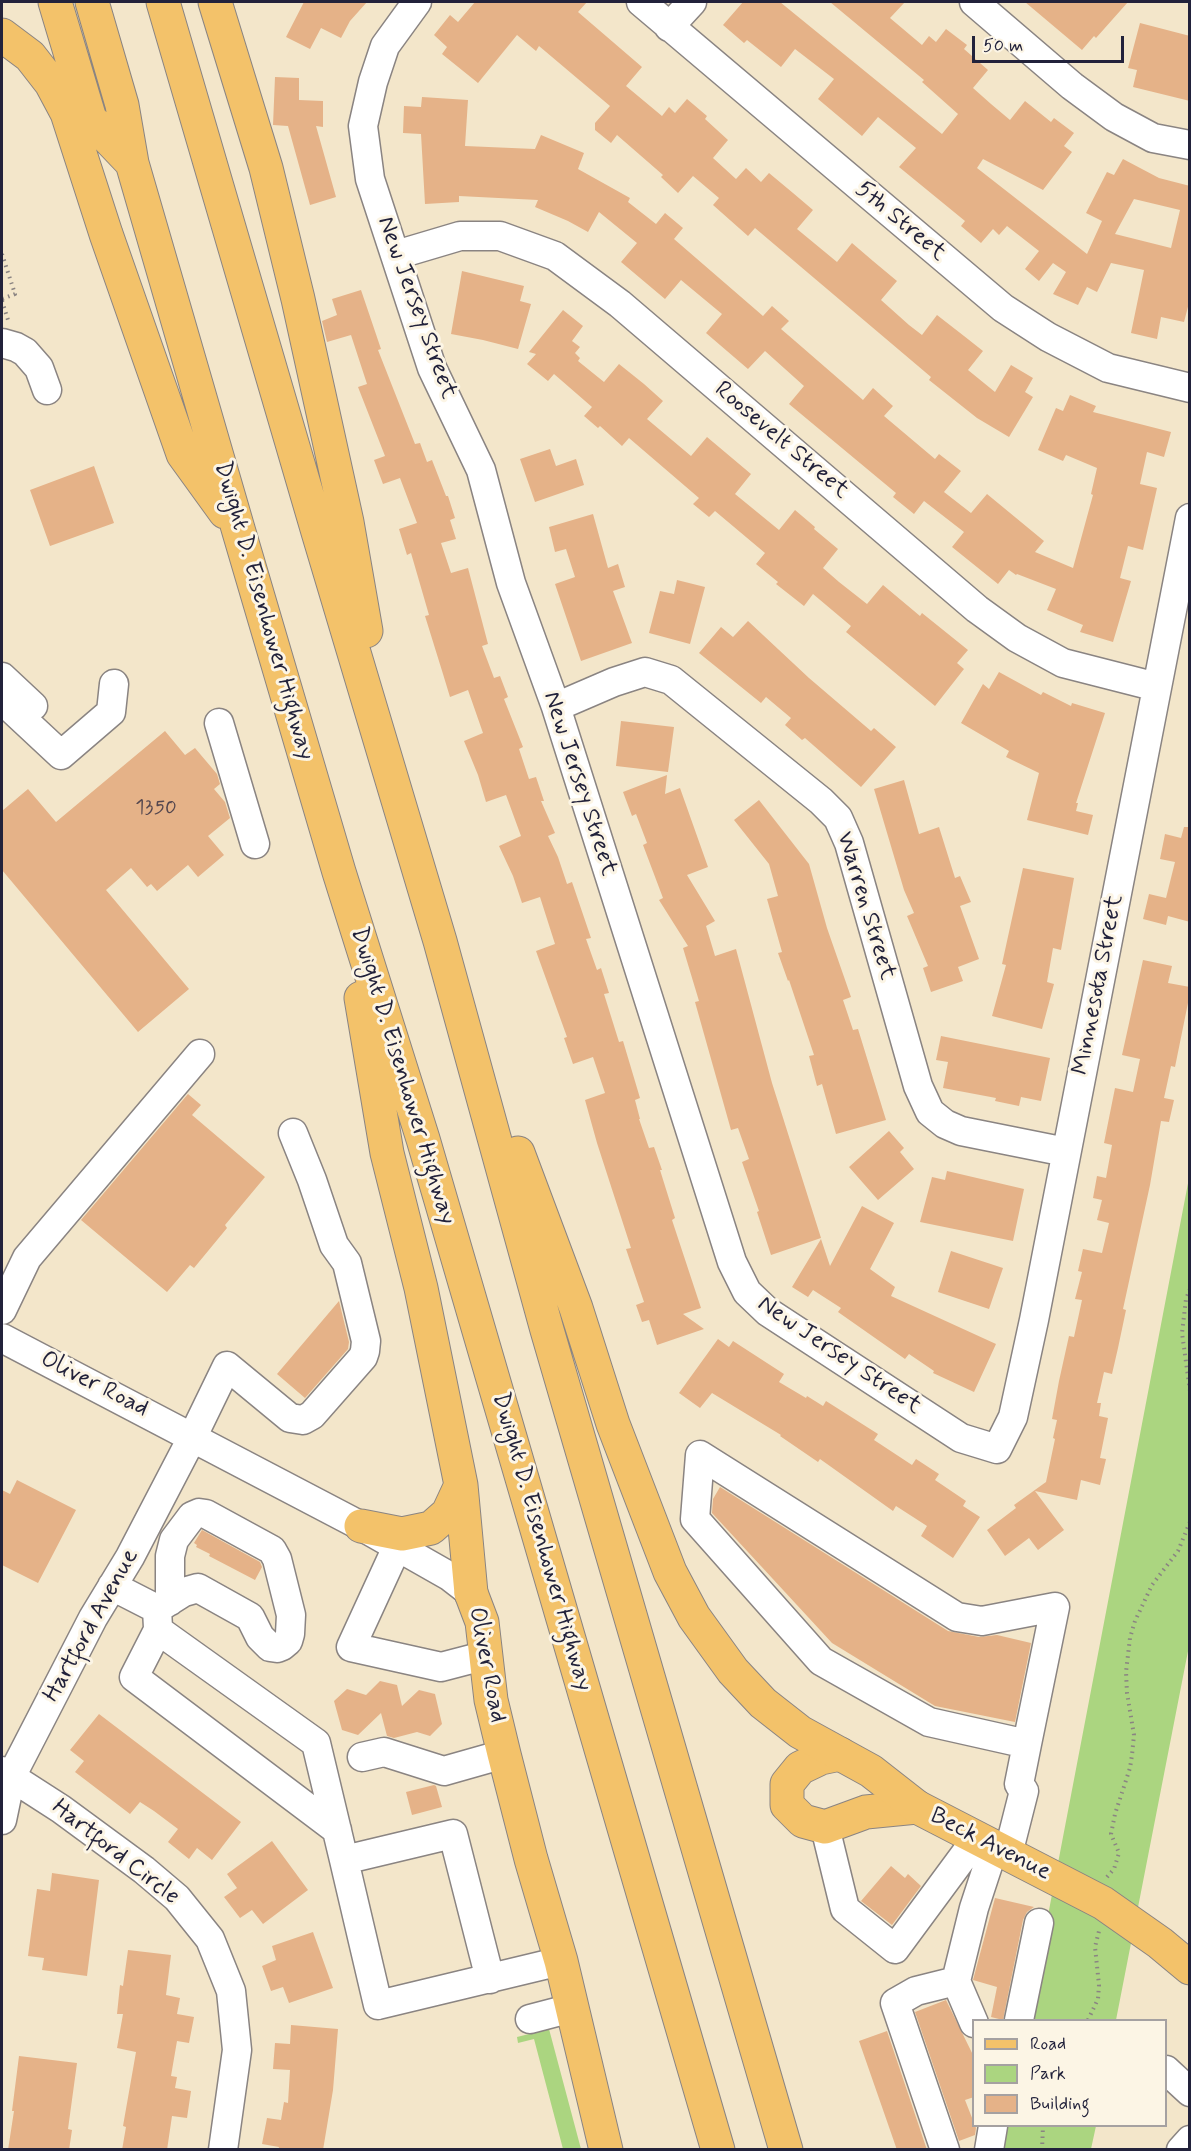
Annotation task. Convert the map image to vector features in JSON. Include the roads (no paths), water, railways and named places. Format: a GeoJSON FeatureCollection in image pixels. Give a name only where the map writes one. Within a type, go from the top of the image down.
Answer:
{"type":"FeatureCollection","features":[{"type":"Feature","properties":{"kind":"main road"},"geometry":{"type":"LineString","coordinates":[[55,2],[90,118],[132,163]]}},
{"type":"Feature","properties":{"kind":"main road","name":"Dwight D. Eisenhower Highway"},"geometry":{"type":"LineString","coordinates":[[92,2],[122,105],[132,163],[239,532],[339,872],[423,1139],[718,2150]]}},
{"type":"Feature","properties":{"kind":"main road"},"geometry":{"type":"LineString","coordinates":[[163,2],[440,942],[550,1341],[786,2150]]}},
{"type":"Feature","properties":{"kind":"main road"},"geometry":{"type":"LineString","coordinates":[[215,2],[266,168],[298,299],[347,522],[392,777]]}},
{"type":"Feature","properties":{"kind":"main road"},"geometry":{"type":"LineString","coordinates":[[2,35],[30,56],[51,84],[67,113],[106,234],[183,454],[239,532]]}},
{"type":"Feature","properties":{"kind":"main road"},"geometry":{"type":"LineString","coordinates":[[339,872],[387,1153],[421,1288],[461,1485],[471,1593]]}},
{"type":"Feature","properties":{"kind":"main road"},"geometry":{"type":"LineString","coordinates":[[440,942],[576,1308],[614,1424],[670,1572],[694,1617],[733,1671],[763,1703],[800,1732],[871,1771],[917,1807]]}},
{"type":"Feature","properties":{"kind":"main road"},"geometry":{"type":"LineString","coordinates":[[361,1526],[402,1534],[431,1528],[448,1513],[461,1485]]}},
{"type":"Feature","properties":{"kind":"main road","name":"Oliver Road"},"geometry":{"type":"LineString","coordinates":[[471,1593],[482,1622],[491,1700],[504,1754],[531,1859],[561,1961],[606,2150]]}},
{"type":"Feature","properties":{"kind":"main road"},"geometry":{"type":"LineString","coordinates":[[825,1827],[803,1821],[787,1805],[787,1784],[800,1768],[820,1758],[840,1754]]}},
{"type":"Feature","properties":{"kind":"main road","name":"Beck Avenue"},"geometry":{"type":"LineString","coordinates":[[825,1827],[866,1812],[917,1807],[1103,1903],[1160,1943],[1190,1968]]}},
{"type":"Feature","properties":{"kind":"street","name":"New Jersey Street"},"geometry":{"type":"LineString","coordinates":[[417,2],[385,46],[373,82],[363,126],[370,179],[432,368],[481,470],[511,583],[556,707],[732,1262],[747,1292],[768,1312],[961,1438],[997,1449]]}},
{"type":"Feature","properties":{"kind":"street","name":"5th Street"},"geometry":{"type":"LineString","coordinates":[[641,2],[1003,308],[1048,338],[1108,368],[1190,388]]}},
{"type":"Feature","properties":{"kind":"street"},"geometry":{"type":"LineString","coordinates":[[669,27],[692,2]]}},
{"type":"Feature","properties":{"kind":"street"},"geometry":{"type":"LineString","coordinates":[[974,2],[1072,86],[1114,117],[1153,138],[1190,146]]}},
{"type":"Feature","properties":{"kind":"street","name":"Roosevelt Street"},"geometry":{"type":"LineString","coordinates":[[396,255],[460,236],[500,236],[555,256],[620,304],[977,609],[1017,638],[1063,663],[1157,687]]}},
{"type":"Feature","properties":{"kind":"street"},"geometry":{"type":"LineString","coordinates":[[2,344],[25,352],[39,368],[46,390]]}},
{"type":"Feature","properties":{"kind":"street","name":"Minnesota Street"},"geometry":{"type":"LineString","coordinates":[[997,1449],[1013,1418],[1190,518]]}},
{"type":"Feature","properties":{"kind":"street","name":"Warren Street"},"geometry":{"type":"LineString","coordinates":[[556,707],[614,682],[645,672],[671,680],[821,801],[838,818],[849,843],[918,1086],[930,1112],[945,1124],[960,1131],[1066,1152]]}},
{"type":"Feature","properties":{"kind":"street"},"geometry":{"type":"LineString","coordinates":[[2,677],[61,755],[111,712],[114,684]]}},
{"type":"Feature","properties":{"kind":"street"},"geometry":{"type":"LineString","coordinates":[[2,700],[31,715]]}},
{"type":"Feature","properties":{"kind":"street"},"geometry":{"type":"LineString","coordinates":[[219,723],[255,844]]}},
{"type":"Feature","properties":{"kind":"street"},"geometry":{"type":"LineString","coordinates":[[2,1310],[27,1258],[200,1054]]}},
{"type":"Feature","properties":{"kind":"street","name":"Hartford Avenue"},"geometry":{"type":"LineString","coordinates":[[2,1820],[6,1774],[93,1618],[130,1557],[193,1437],[227,1366],[290,1418],[303,1420],[312,1415],[366,1351],[366,1341],[347,1263],[334,1245],[293,1133]]}},
{"type":"Feature","properties":{"kind":"street","name":"Oliver Road"},"geometry":{"type":"LineString","coordinates":[[2,1338],[361,1526],[449,1576],[471,1593]]}},
{"type":"Feature","properties":{"kind":"street"},"geometry":{"type":"LineString","coordinates":[[972,2019],[956,1981],[974,1908],[993,1846],[1024,1791],[1019,1784],[1055,1607],[982,1621],[957,1617],[699,1455],[695,1519],[820,1661],[929,1722],[1027,1744]]}},
{"type":"Feature","properties":{"kind":"street"},"geometry":{"type":"LineString","coordinates":[[162,1613],[184,1592],[198,1588],[250,1617],[260,1637],[270,1647],[277,1648],[288,1641],[292,1626],[277,1559],[272,1550],[206,1514],[199,1513],[192,1516],[174,1540],[162,1613],[134,1677],[337,1830]]}},
{"type":"Feature","properties":{"kind":"street"},"geometry":{"type":"LineString","coordinates":[[397,1547],[351,1647],[441,1667],[487,1655]]}},
{"type":"Feature","properties":{"kind":"street"},"geometry":{"type":"LineString","coordinates":[[112,1586],[162,1613],[316,1743],[378,2005],[561,1961]]}},
{"type":"Feature","properties":{"kind":"street"},"geometry":{"type":"LineString","coordinates":[[362,1757],[384,1752],[444,1771],[504,1754]]}},
{"type":"Feature","properties":{"kind":"street","name":"Hartford Circle"},"geometry":{"type":"LineString","coordinates":[[6,1774],[61,1809],[144,1870],[177,1898],[210,1939],[231,1991],[237,2050],[223,2150]]}},
{"type":"Feature","properties":{"kind":"street"},"geometry":{"type":"LineString","coordinates":[[825,1827],[845,1909],[895,1949],[993,1846]]}},
{"type":"Feature","properties":{"kind":"street"},"geometry":{"type":"LineString","coordinates":[[344,1860],[453,1834],[490,1979]]}},
{"type":"Feature","properties":{"kind":"street"},"geometry":{"type":"LineString","coordinates":[[1019,2019],[1039,1923]]}},
{"type":"Feature","properties":{"kind":"street"},"geometry":{"type":"LineString","coordinates":[[945,2150],[895,2003],[916,1991],[956,1981]]}},
{"type":"Feature","properties":{"kind":"street"},"geometry":{"type":"LineString","coordinates":[[530,2019],[572,2008]]}},
{"type":"Feature","properties":{"kind":"street"},"geometry":{"type":"LineString","coordinates":[[1167,2071],[1190,2092]]}},
{"type":"Feature","properties":{"kind":"street"},"geometry":{"type":"LineString","coordinates":[[989,2150],[993,2127]]}},
{"type":"Feature","properties":{"kind":"street"},"geometry":{"type":"LineString","coordinates":[[1181,2150],[1190,2140]]}}]}
